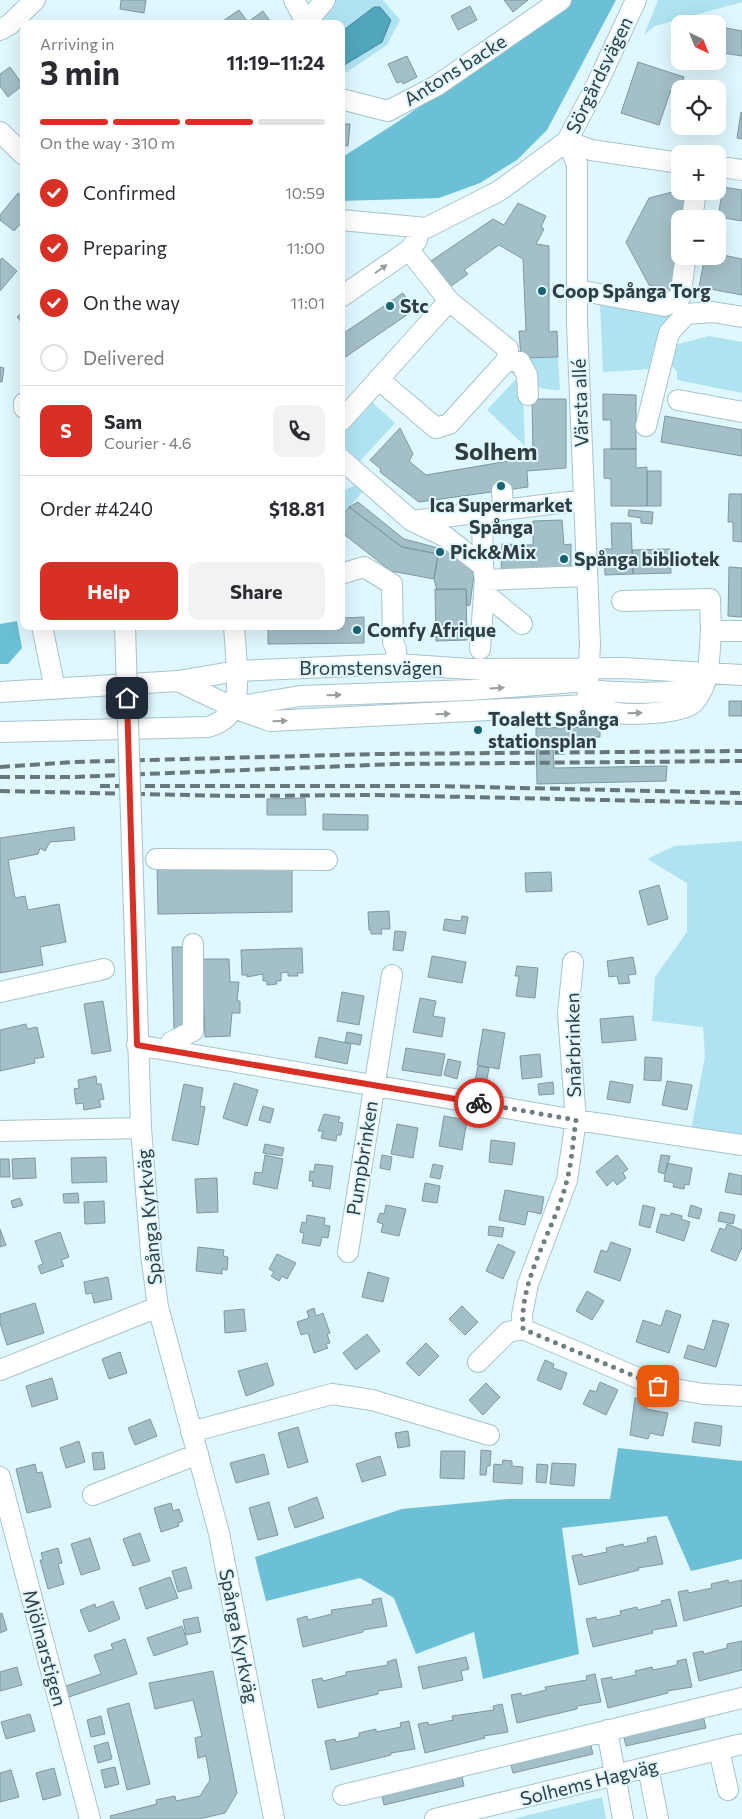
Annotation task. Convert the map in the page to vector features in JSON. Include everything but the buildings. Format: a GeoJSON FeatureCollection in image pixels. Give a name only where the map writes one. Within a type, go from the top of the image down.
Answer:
{"type":"FeatureCollection","features":[{"type":"Feature","properties":{"kind":"street"},"geometry":{"type":"LineString","coordinates":[[0,30],[9,25],[35,0]]}},
{"type":"Feature","properties":{"kind":"street"},"geometry":{"type":"LineString","coordinates":[[294,0],[304,20]]}},
{"type":"Feature","properties":{"kind":"street"},"geometry":{"type":"LineString","coordinates":[[308,20],[325,0]]}},
{"type":"Feature","properties":{"kind":"street","name":"Antons backe"},"geometry":{"type":"LineString","coordinates":[[345,100],[388,111],[436,86],[561,0]]}},
{"type":"Feature","properties":{"kind":"street","name":"Sörgårdsvägen"},"geometry":{"type":"LineString","coordinates":[[426,228],[499,191],[567,141],[597,84],[636,0]]}},
{"type":"Feature","properties":{"kind":"street"},"geometry":{"type":"LineString","coordinates":[[0,132],[20,151]]}},
{"type":"Feature","properties":{"kind":"street"},"geometry":{"type":"LineString","coordinates":[[567,141],[592,150],[671,162]]}},
{"type":"Feature","properties":{"kind":"street","name":"Värsta allé"},"geometry":{"type":"LineString","coordinates":[[567,141],[577,164],[577,290],[590,644],[587,686]]}},
{"type":"Feature","properties":{"kind":"street"},"geometry":{"type":"LineString","coordinates":[[345,220],[426,228]]}},
{"type":"Feature","properties":{"kind":"street"},"geometry":{"type":"LineString","coordinates":[[345,294],[410,250],[426,228]]}},
{"type":"Feature","properties":{"kind":"street"},"geometry":{"type":"LineString","coordinates":[[378,379],[436,428],[449,424],[507,360],[508,349],[449,301],[410,250]]}},
{"type":"Feature","properties":{"kind":"street"},"geometry":{"type":"LineString","coordinates":[[577,290],[666,306],[680,297],[685,265]]}},
{"type":"Feature","properties":{"kind":"street"},"geometry":{"type":"LineString","coordinates":[[345,416],[449,301]]}},
{"type":"Feature","properties":{"kind":"street"},"geometry":{"type":"LineString","coordinates":[[646,426],[669,333],[686,314],[713,312],[742,317]]}},
{"type":"Feature","properties":{"kind":"street"},"geometry":{"type":"LineString","coordinates":[[507,360],[520,362],[527,375],[528,395]]}},
{"type":"Feature","properties":{"kind":"street"},"geometry":{"type":"LineString","coordinates":[[678,400],[742,412]]}},
{"type":"Feature","properties":{"kind":"street"},"geometry":{"type":"LineString","coordinates":[[345,462],[412,521],[446,536],[522,624]]}},
{"type":"Feature","properties":{"kind":"street"},"geometry":{"type":"LineString","coordinates":[[412,521],[482,512],[503,500],[584,500]]}},
{"type":"Feature","properties":{"kind":"street"},"geometry":{"type":"LineString","coordinates":[[480,649],[484,580],[482,512]]}},
{"type":"Feature","properties":{"kind":"street"},"geometry":{"type":"LineString","coordinates":[[345,573],[364,567],[392,584],[393,642],[396,649],[397,664]]}},
{"type":"Feature","properties":{"kind":"street"},"geometry":{"type":"LineString","coordinates":[[484,580],[587,576]]}},
{"type":"Feature","properties":{"kind":"street"},"geometry":{"type":"LineString","coordinates":[[178,681],[234,708],[300,696],[587,686],[617,713],[674,711],[695,703],[706,679],[711,631],[710,599],[622,601]]}},
{"type":"Feature","properties":{"kind":"street"},"geometry":{"type":"LineString","coordinates":[[43,630],[55,689]]}},
{"type":"Feature","properties":{"kind":"street","name":"Spånga Kyrkväg"},"geometry":{"type":"LineString","coordinates":[[125,630],[137,1045],[141,1128],[151,1254],[158,1308],[219,1533],[274,1819]]}},
{"type":"Feature","properties":{"kind":"street"},"geometry":{"type":"LineString","coordinates":[[0,732],[208,727],[225,719],[234,708],[237,671],[234,630]]}},
{"type":"Feature","properties":{"kind":"street"},"geometry":{"type":"LineString","coordinates":[[711,631],[742,631]]}},
{"type":"Feature","properties":{"kind":"street","name":"Bromstensvägen"},"geometry":{"type":"LineString","coordinates":[[0,692],[178,681],[237,671],[397,664],[470,669],[587,686],[742,675]]}},
{"type":"Feature","properties":{"kind":"street"},"geometry":{"type":"LineString","coordinates":[[156,859],[327,860]]}},
{"type":"Feature","properties":{"kind":"street"},"geometry":{"type":"LineString","coordinates":[[170,1050],[172,1042],[193,1031],[193,944]]}},
{"type":"Feature","properties":{"kind":"street","name":"Snårbrinken"},"geometry":{"type":"LineString","coordinates":[[523,1329],[522,1315],[528,1284],[567,1180],[576,1120],[568,1014],[573,962]]}},
{"type":"Feature","properties":{"kind":"street"},"geometry":{"type":"LineString","coordinates":[[0,992],[104,969]]}},
{"type":"Feature","properties":{"kind":"street","name":"Pumpbrinken"},"geometry":{"type":"LineString","coordinates":[[348,1252],[373,1085],[392,975]]}},
{"type":"Feature","properties":{"kind":"street"},"geometry":{"type":"LineString","coordinates":[[137,1045],[576,1120],[742,1145]]}},
{"type":"Feature","properties":{"kind":"street"},"geometry":{"type":"LineString","coordinates":[[0,1131],[141,1128]]}},
{"type":"Feature","properties":{"kind":"street"},"geometry":{"type":"LineString","coordinates":[[0,1370],[158,1308]]}},
{"type":"Feature","properties":{"kind":"street"},"geometry":{"type":"LineString","coordinates":[[478,1362],[508,1332],[523,1329],[658,1386],[704,1394],[742,1396]]}},
{"type":"Feature","properties":{"kind":"street"},"geometry":{"type":"LineString","coordinates":[[192,1432],[332,1394],[381,1403],[489,1435]]}},
{"type":"Feature","properties":{"kind":"street"},"geometry":{"type":"LineString","coordinates":[[93,1495],[198,1454]]}},
{"type":"Feature","properties":{"kind":"street","name":"Mjölnarstigen"},"geometry":{"type":"LineString","coordinates":[[0,1477],[90,1819]]}},
{"type":"Feature","properties":{"kind":"street"},"geometry":{"type":"LineString","coordinates":[[343,1795],[742,1698]]}},
{"type":"Feature","properties":{"kind":"street"},"geometry":{"type":"LineString","coordinates":[[606,1730],[623,1819]]}},
{"type":"Feature","properties":{"kind":"street","name":"Solhems Hagväg"},"geometry":{"type":"LineString","coordinates":[[435,1819],[742,1744]]}},
{"type":"Feature","properties":{"kind":"street"},"geometry":{"type":"LineString","coordinates":[[719,1750],[728,1790]]}},
{"type":"Feature","properties":{"kind":"street"},"geometry":{"type":"LineString","coordinates":[[648,1767],[658,1819]]}},
{"type":"Feature","properties":{"kind":"shaded area"},"geometry":{"type":"Polygon","coordinates":[[[334,0],[383,0],[400,20],[387,45],[345,73],[345,20],[318,20],[334,0]]]}},
{"type":"Feature","properties":{"kind":"shaded area"},"geometry":{"type":"Polygon","coordinates":[[[570,0],[616,0],[547,130],[517,160],[480,183],[439,198],[345,201],[345,155],[399,121],[570,0]]]}},
{"type":"Feature","properties":{"kind":"shaded area"},"geometry":{"type":"Polygon","coordinates":[[[658,0],[742,0],[742,2],[695,15],[671,15],[671,22],[655,26],[644,35],[658,0]]]}},
{"type":"Feature","properties":{"kind":"shaded area"},"geometry":{"type":"Polygon","coordinates":[[[374,7],[380,7],[391,20],[382,42],[345,65],[345,29],[374,7]]]}},
{"type":"Feature","properties":{"kind":"shaded area"},"geometry":{"type":"Polygon","coordinates":[[[617,304],[670,311],[653,369],[603,372],[600,305],[617,304]]]}},
{"type":"Feature","properties":{"kind":"shaded area"},"geometry":{"type":"Polygon","coordinates":[[[709,336],[742,342],[742,393],[677,380],[677,372],[667,361],[671,346],[709,336]]]}},
{"type":"Feature","properties":{"kind":"shaded area"},"geometry":{"type":"Polygon","coordinates":[[[558,357],[560,390],[550,390],[534,383],[521,358],[558,357]]]}},
{"type":"Feature","properties":{"kind":"shaded area"},"geometry":{"type":"Polygon","coordinates":[[[515,365],[522,373],[525,446],[487,410],[517,378],[510,371],[515,365]]]}},
{"type":"Feature","properties":{"kind":"shaded area"},"geometry":{"type":"Polygon","coordinates":[[[372,402],[395,423],[360,461],[345,448],[345,431],[372,402]]]}},
{"type":"Feature","properties":{"kind":"shaded area"},"geometry":{"type":"Polygon","coordinates":[[[356,485],[363,491],[345,512],[345,490],[356,485]]]}},
{"type":"Feature","properties":{"kind":"shaded area"},"geometry":{"type":"Polygon","coordinates":[[[17,621],[22,648],[8,664],[0,664],[0,624],[17,621]]]}},
{"type":"Feature","properties":{"kind":"shaded area"},"geometry":{"type":"Polygon","coordinates":[[[742,841],[742,1138],[691,1130],[705,1056],[703,1027],[652,1021],[655,977],[687,932],[687,883],[647,859],[674,846],[742,841]]]}},
{"type":"Feature","properties":{"kind":"shaded area"},"geometry":{"type":"Polygon","coordinates":[[[618,1448],[742,1461],[742,1559],[691,1571],[667,1516],[562,1528],[579,1654],[483,1679],[474,1632],[416,1654],[394,1598],[360,1578],[266,1601],[255,1557],[402,1509],[508,1499],[610,1499],[618,1448]]]}},
{"type":"Feature","properties":{"kind":"shaded area"},"geometry":{"type":"Polygon","coordinates":[[[602,1797],[606,1819],[513,1819],[602,1797]]]}},
{"type":"Feature","properties":{"kind":"railway"},"geometry":{"type":"LineString","coordinates":[[0,767],[74,762],[375,754],[742,751]]}},
{"type":"Feature","properties":{"kind":"railway"},"geometry":{"type":"LineString","coordinates":[[0,777],[72,777],[396,764],[742,761]]}},
{"type":"Feature","properties":{"kind":"railway"},"geometry":{"type":"LineString","coordinates":[[100,786],[437,786],[742,793]]}},
{"type":"Feature","properties":{"kind":"railway"},"geometry":{"type":"LineString","coordinates":[[0,791],[233,796],[375,795],[742,803]]}},
{"type":"Feature","properties":{"kind":"way so far"},"geometry":{"type":"LineString","coordinates":[[479,1103],[576,1120],[567,1180],[550,1231],[528,1284],[522,1315],[523,1329],[658,1386]]}},
{"type":"Feature","properties":{"kind":"place","name":"Coop Spånga Torg"},"geometry":{"type":"Point","coordinates":[542,291]}},
{"type":"Feature","properties":{"kind":"place","name":"Stc"},"geometry":{"type":"Point","coordinates":[390,306]}},
{"type":"Feature","properties":{"kind":"place","name":"Ica Supermarket Spånga"},"geometry":{"type":"Point","coordinates":[501,486]}},
{"type":"Feature","properties":{"kind":"place","name":"Pick&Mix"},"geometry":{"type":"Point","coordinates":[440,552]}},
{"type":"Feature","properties":{"kind":"place","name":"Spånga bibliotek"},"geometry":{"type":"Point","coordinates":[564,559]}},
{"type":"Feature","properties":{"kind":"place","name":"Comfy Afrique"},"geometry":{"type":"Point","coordinates":[357,630]}},
{"type":"Feature","properties":{"kind":"place","name":"Toalett Spånga stationsplan"},"geometry":{"type":"Point","coordinates":[478,730]}},
{"type":"Feature","properties":{"kind":"district","name":"Solhem"},"geometry":{"type":"Point","coordinates":[496,452]}},
{"type":"Feature","properties":{"kind":"route"},"geometry":{"type":"LineString","coordinates":[[127,698],[137,1045],[479,1103]]}}]}
